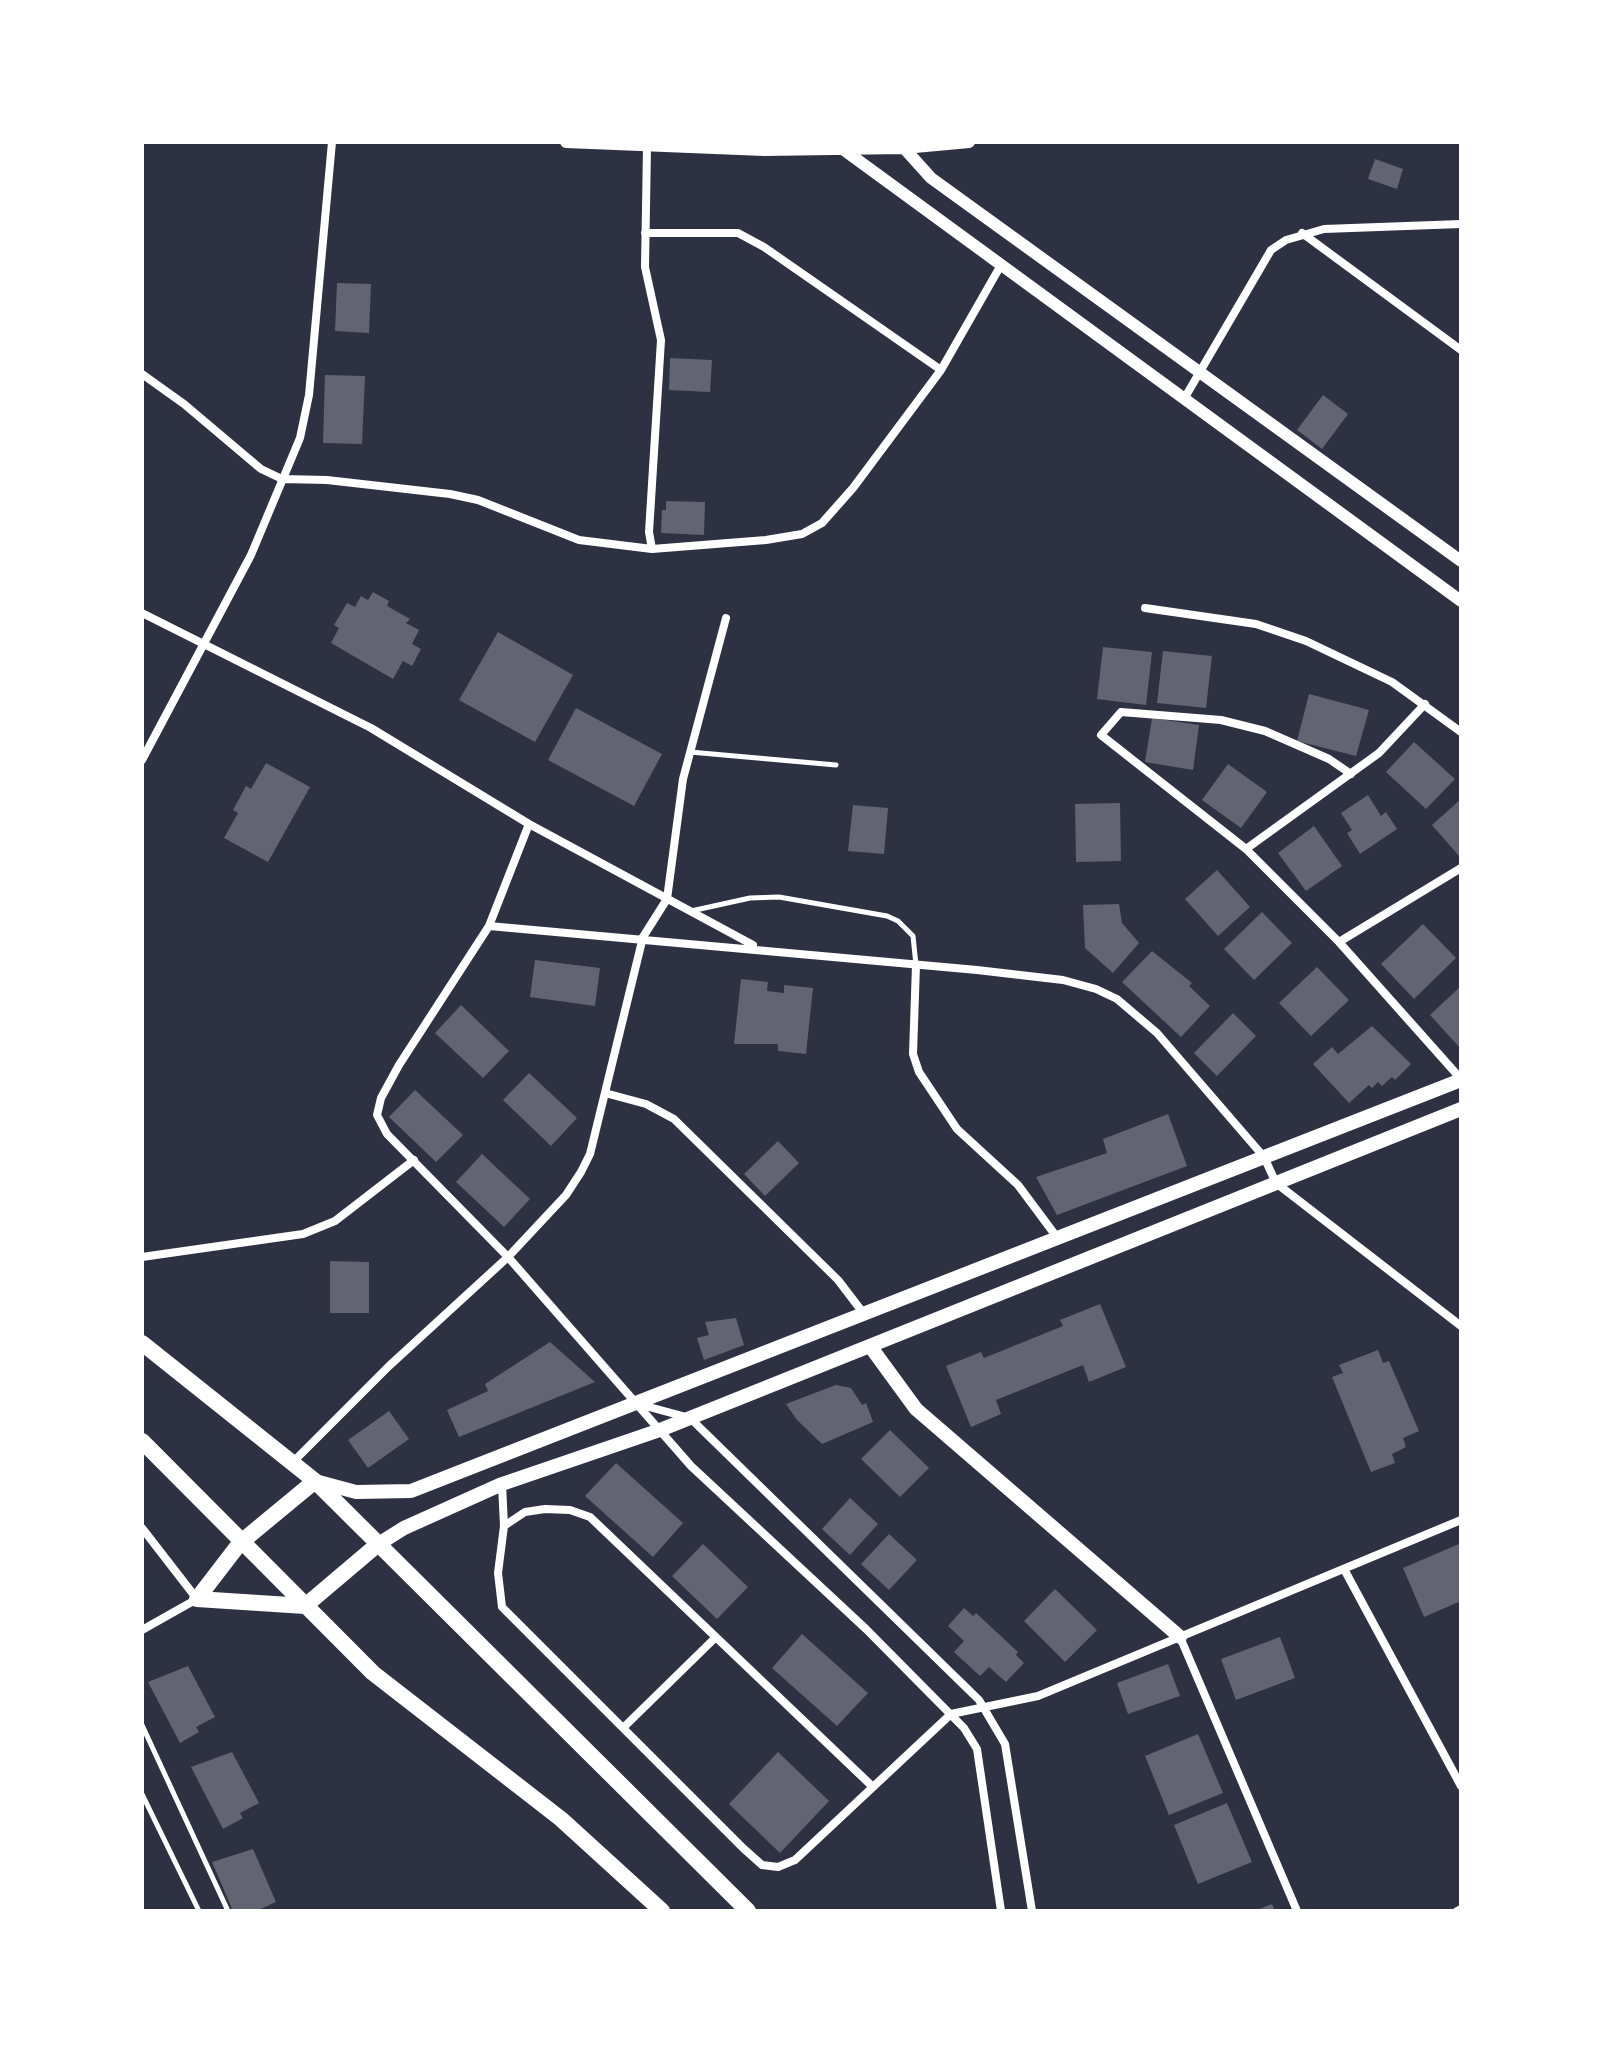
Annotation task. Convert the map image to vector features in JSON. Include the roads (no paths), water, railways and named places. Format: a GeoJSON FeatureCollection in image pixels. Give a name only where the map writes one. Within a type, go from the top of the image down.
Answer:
{"type":"FeatureCollection","features":[{"type":"Feature","properties":{"kind":"highway"},"geometry":{"type":"LineString","coordinates":[[142,1343],[315,1481],[748,1911]]}},
{"type":"Feature","properties":{"kind":"highway"},"geometry":{"type":"LineString","coordinates":[[142,1441],[240,1543],[373,1673],[561,1819],[662,1911]]}},
{"type":"Feature","properties":{"kind":"highway"},"geometry":{"type":"LineString","coordinates":[[197,1599],[240,1543],[315,1481]]}},
{"type":"Feature","properties":{"kind":"highway"},"geometry":{"type":"LineString","coordinates":[[197,1599],[305,1606],[377,1545]]}},
{"type":"Feature","properties":{"kind":"main road"},"geometry":{"type":"LineString","coordinates":[[315,1481],[356,1492],[411,1491],[1461,1080]]}},
{"type":"Feature","properties":{"kind":"main road"},"geometry":{"type":"LineString","coordinates":[[377,1545],[404,1528],[502,1484],[660,1430],[1461,1109]]}},
{"type":"Feature","properties":{"kind":"main road"},"geometry":{"type":"LineString","coordinates":[[870,1346],[916,1409],[1180,1637]]}},
{"type":"Feature","properties":{"kind":"street"},"geometry":{"type":"LineString","coordinates":[[142,760],[251,555],[300,438],[309,395],[332,142]]}},
{"type":"Feature","properties":{"kind":"street"},"geometry":{"type":"LineString","coordinates":[[566,142],[647,147],[844,150],[969,142]]}},
{"type":"Feature","properties":{"kind":"street"},"geometry":{"type":"LineString","coordinates":[[647,147],[645,267],[661,340],[649,532],[652,549]]}},
{"type":"Feature","properties":{"kind":"street"},"geometry":{"type":"LineString","coordinates":[[904,148],[931,178],[1461,561]]}},
{"type":"Feature","properties":{"kind":"street"},"geometry":{"type":"LineString","coordinates":[[844,150],[1460,597]]}},
{"type":"Feature","properties":{"kind":"street"},"geometry":{"type":"LineString","coordinates":[[1184,399],[1271,250],[1302,233],[1324,229],[1461,224]]}},
{"type":"Feature","properties":{"kind":"street"},"geometry":{"type":"LineString","coordinates":[[645,233],[738,233],[764,247],[941,370]]}},
{"type":"Feature","properties":{"kind":"street"},"geometry":{"type":"LineString","coordinates":[[1302,233],[1461,350]]}},
{"type":"Feature","properties":{"kind":"street"},"geometry":{"type":"LineString","coordinates":[[142,374],[194,412],[261,469],[282,479],[327,480],[450,494],[478,500],[579,540],[652,549],[766,540],[802,534],[822,523],[853,488],[941,370],[1001,265]]}},
{"type":"Feature","properties":{"kind":"street"},"geometry":{"type":"LineString","coordinates":[[1145,608],[1256,624],[1306,641],[1351,659],[1425,704],[1461,732]]}},
{"type":"Feature","properties":{"kind":"street"},"geometry":{"type":"LineString","coordinates":[[142,613],[371,728],[529,824],[757,947]]}},
{"type":"Feature","properties":{"kind":"street"},"geometry":{"type":"LineString","coordinates":[[292,1463],[389,1366],[508,1257],[566,1195],[581,1172],[590,1154],[643,937],[667,899],[683,779],[726,618]]}},
{"type":"Feature","properties":{"kind":"street"},"geometry":{"type":"LineString","coordinates":[[1246,849],[1379,753],[1425,704]]}},
{"type":"Feature","properties":{"kind":"street"},"geometry":{"type":"LineString","coordinates":[[1351,774],[1329,759],[1265,731],[1221,720],[1121,712],[1101,735],[1246,849],[1339,942],[1461,1080]]}},
{"type":"Feature","properties":{"kind":"street"},"geometry":{"type":"LineString","coordinates":[[529,824],[489,926],[381,1098],[377,1115],[387,1134],[508,1257],[691,1466],[951,1714],[977,1749],[1001,1911]]}},
{"type":"Feature","properties":{"kind":"street"},"geometry":{"type":"LineString","coordinates":[[1339,942],[1461,868]]}},
{"type":"Feature","properties":{"kind":"street"},"geometry":{"type":"LineString","coordinates":[[489,926],[757,947],[1063,980],[1117,999],[1157,1033],[1264,1157],[1276,1183],[1461,1326]]}},
{"type":"Feature","properties":{"kind":"street"},"geometry":{"type":"LineString","coordinates":[[916,965],[913,1054],[919,1072],[957,1129],[1018,1185],[1056,1236]]}},
{"type":"Feature","properties":{"kind":"street"},"geometry":{"type":"LineString","coordinates":[[605,1093],[646,1104],[674,1119],[838,1280],[864,1314]]}},
{"type":"Feature","properties":{"kind":"street"},"geometry":{"type":"LineString","coordinates":[[142,1257],[303,1234],[335,1221],[414,1160]]}},
{"type":"Feature","properties":{"kind":"street"},"geometry":{"type":"LineString","coordinates":[[637,1403],[690,1418],[951,1670],[983,1706],[1005,1744],[1032,1911]]}},
{"type":"Feature","properties":{"kind":"street"},"geometry":{"type":"LineString","coordinates":[[502,1484],[504,1526],[498,1573],[502,1607],[762,1865],[778,1867],[795,1860],[951,1714],[1038,1696],[1461,1520]]}},
{"type":"Feature","properties":{"kind":"street"},"geometry":{"type":"LineString","coordinates":[[504,1526],[525,1512],[545,1509],[570,1510],[590,1517],[873,1787]]}},
{"type":"Feature","properties":{"kind":"street"},"geometry":{"type":"LineString","coordinates":[[142,1528],[197,1599],[142,1630]]}},
{"type":"Feature","properties":{"kind":"street"},"geometry":{"type":"LineString","coordinates":[[1344,1569],[1461,1786]]}},
{"type":"Feature","properties":{"kind":"street"},"geometry":{"type":"LineString","coordinates":[[623,1728],[716,1637]]}},
{"type":"Feature","properties":{"kind":"street"},"geometry":{"type":"LineString","coordinates":[[1180,1637],[1297,1911]]}},
{"type":"Feature","properties":{"kind":"lane"},"geometry":{"type":"LineString","coordinates":[[690,752],[836,765]]}},
{"type":"Feature","properties":{"kind":"lane"},"geometry":{"type":"LineString","coordinates":[[690,911],[750,898],[779,897],[887,916],[898,921],[913,936],[916,965]]}},
{"type":"Feature","properties":{"kind":"lane"},"geometry":{"type":"LineString","coordinates":[[142,1725],[228,1911]]}},
{"type":"Feature","properties":{"kind":"lane"},"geometry":{"type":"LineString","coordinates":[[142,1794],[199,1911]]}}]}
